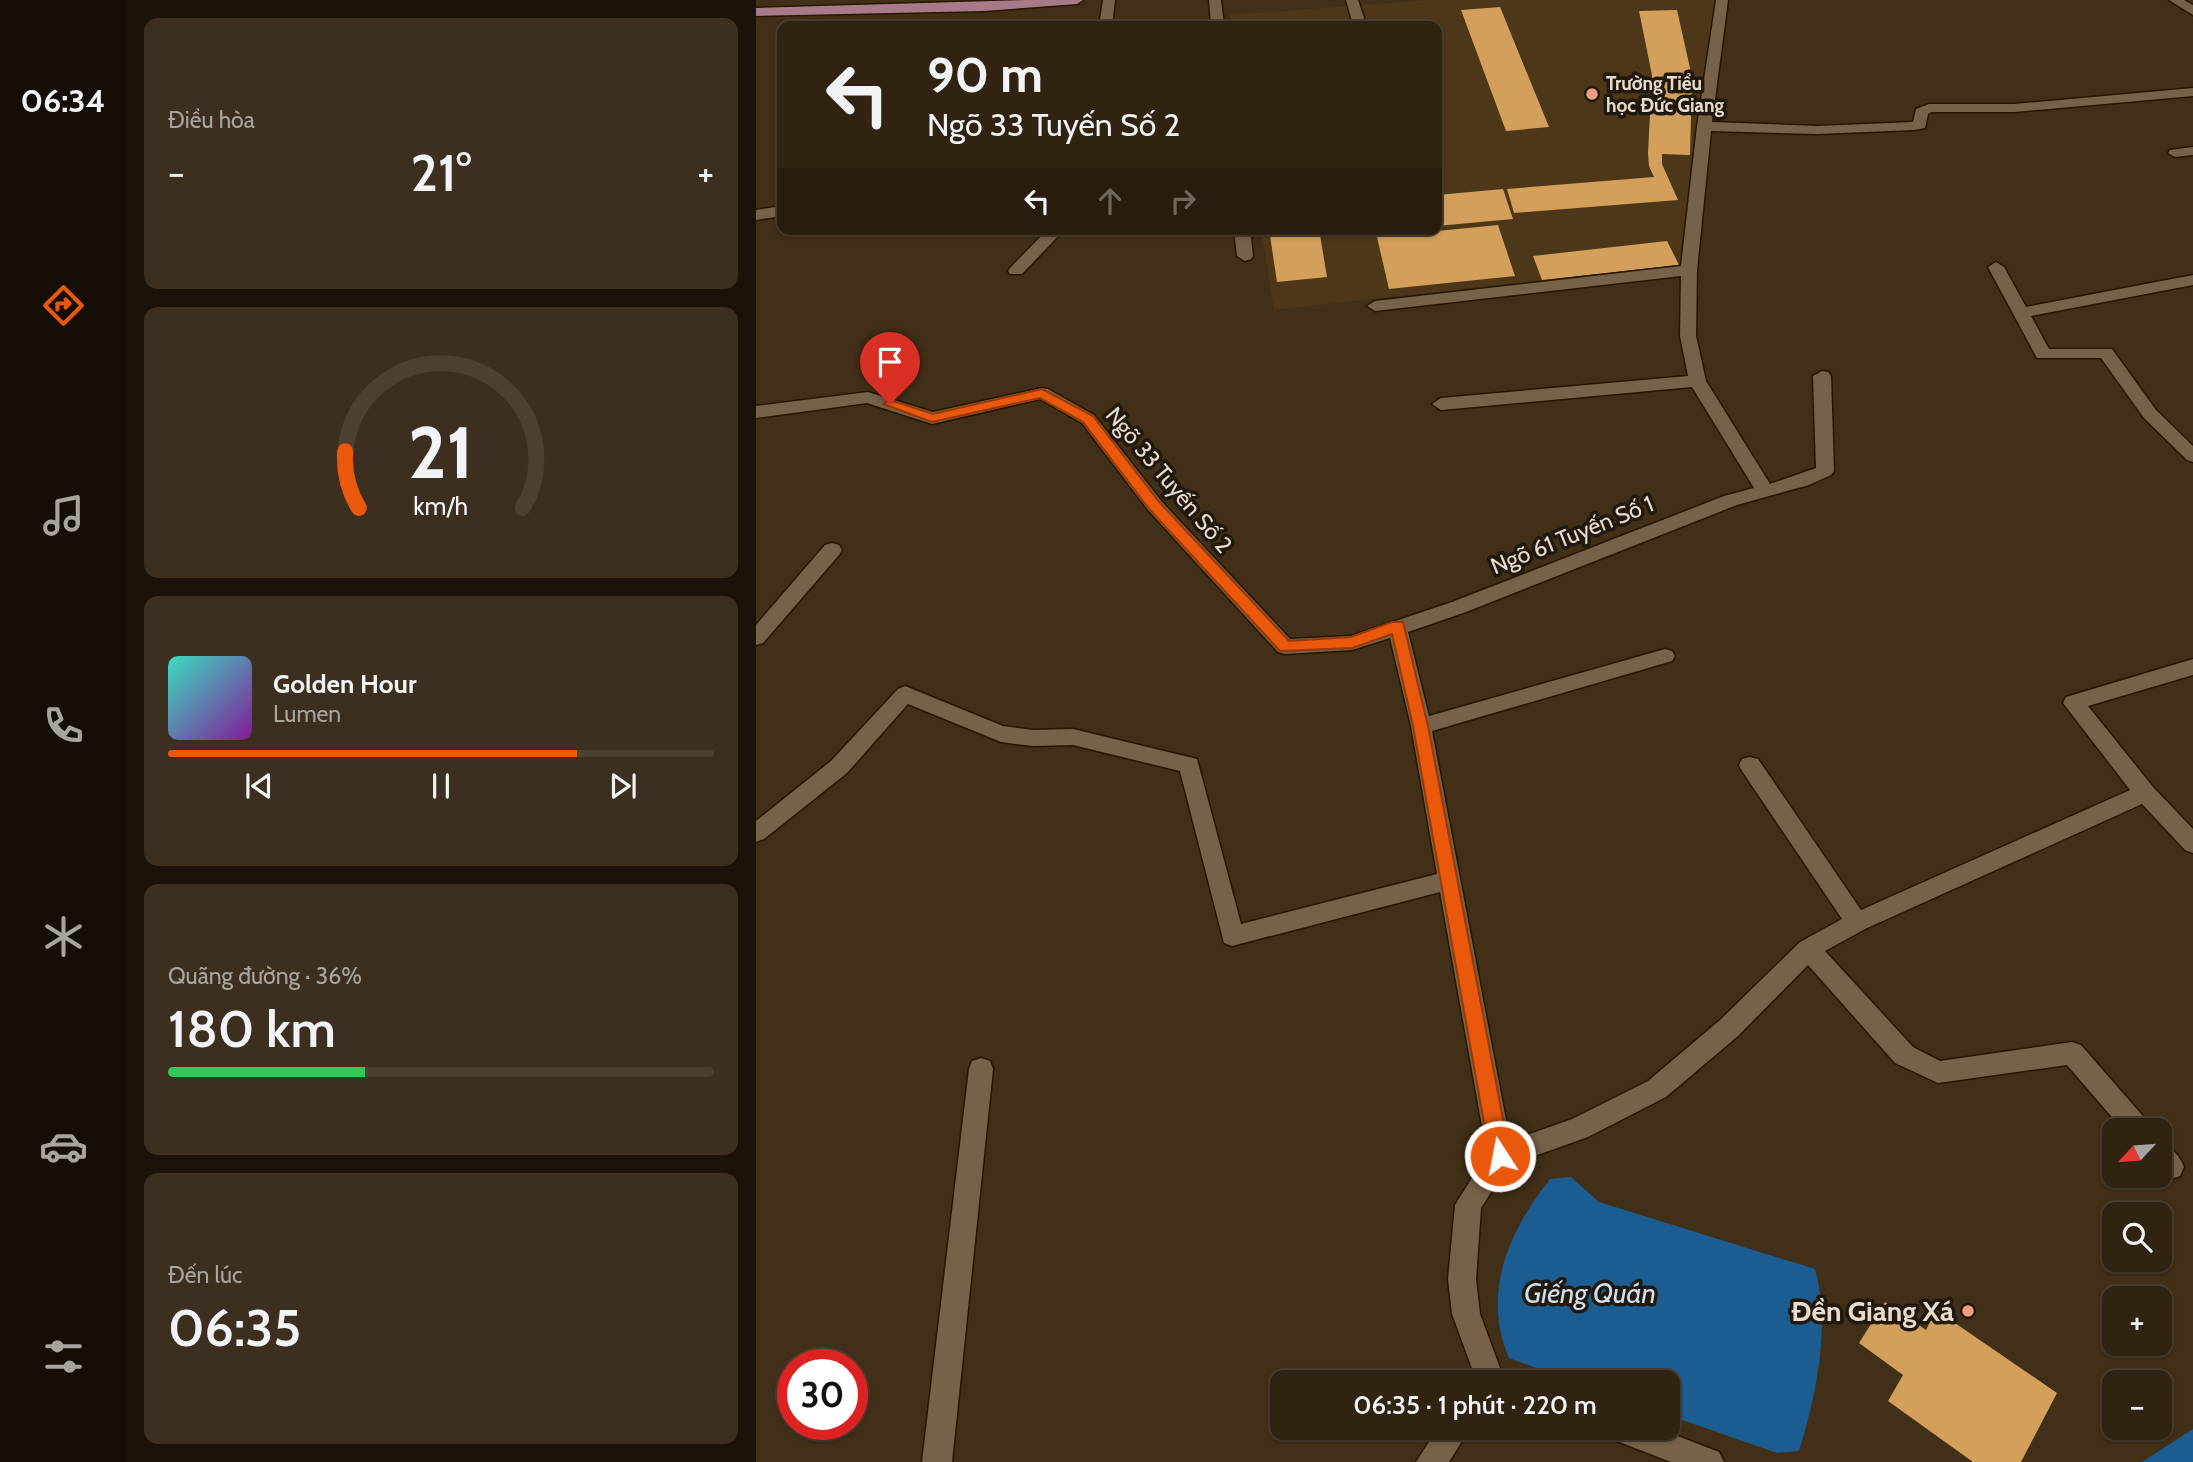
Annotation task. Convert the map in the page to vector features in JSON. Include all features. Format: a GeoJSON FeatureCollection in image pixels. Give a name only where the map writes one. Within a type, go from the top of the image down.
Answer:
{"type":"FeatureCollection","features":[{"type":"Feature","properties":{"kind":"main road"},"geometry":{"type":"LineString","coordinates":[[756,12],[984,7],[1077,0]]}},
{"type":"Feature","properties":{"kind":"street"},"geometry":{"type":"LineString","coordinates":[[1107,21],[1109,0]]}},
{"type":"Feature","properties":{"kind":"street"},"geometry":{"type":"LineString","coordinates":[[1215,0],[1217,21]]}},
{"type":"Feature","properties":{"kind":"street"},"geometry":{"type":"LineString","coordinates":[[1352,0],[1357,18]]}},
{"type":"Feature","properties":{"kind":"street"},"geometry":{"type":"LineString","coordinates":[[1722,0],[1704,126],[1689,270],[1688,336],[1697,381],[1765,491]]}},
{"type":"Feature","properties":{"kind":"street"},"geometry":{"type":"LineString","coordinates":[[2175,0],[2193,11]]}},
{"type":"Feature","properties":{"kind":"street"},"geometry":{"type":"LineString","coordinates":[[1704,126],[1818,130],[1914,126],[1920,125],[1920,112],[1929,108],[2014,108],[2193,92]]}},
{"type":"Feature","properties":{"kind":"street"},"geometry":{"type":"LineString","coordinates":[[2175,153],[2193,151]]}},
{"type":"Feature","properties":{"kind":"street"},"geometry":{"type":"LineString","coordinates":[[756,215],[777,212]]}},
{"type":"Feature","properties":{"kind":"street"},"geometry":{"type":"LineString","coordinates":[[1016,271],[1051,235]]}},
{"type":"Feature","properties":{"kind":"street"},"geometry":{"type":"LineString","coordinates":[[1243,235],[1245,256]]}},
{"type":"Feature","properties":{"kind":"street"},"geometry":{"type":"LineString","coordinates":[[1996,267],[2043,354],[2106,353],[2150,414],[2193,456]]}},
{"type":"Feature","properties":{"kind":"street"},"geometry":{"type":"LineString","coordinates":[[1375,306],[1689,270]]}},
{"type":"Feature","properties":{"kind":"street"},"geometry":{"type":"LineString","coordinates":[[2021,313],[2193,280]]}},
{"type":"Feature","properties":{"kind":"street","name":"Ngõ 61 Tuyến Số 1"},"geometry":{"type":"LineString","coordinates":[[1397,625],[1459,607],[1623,540],[1731,500],[1803,481],[1825,471],[1822,376]]}},
{"type":"Feature","properties":{"kind":"street"},"geometry":{"type":"LineString","coordinates":[[1441,404],[1697,381]]}},
{"type":"Feature","properties":{"kind":"street","name":"Ngõ 33 Tuyến Số 2"},"geometry":{"type":"LineString","coordinates":[[756,412],[868,397],[932,418],[1042,393],[1088,419],[1155,506],[1285,647],[1352,643],[1397,625]]}},
{"type":"Feature","properties":{"kind":"street"},"geometry":{"type":"LineString","coordinates":[[756,638],[832,550]]}},
{"type":"Feature","properties":{"kind":"street"},"geometry":{"type":"LineString","coordinates":[[1397,625],[1420,726],[1500,1156]]}},
{"type":"Feature","properties":{"kind":"street"},"geometry":{"type":"LineString","coordinates":[[1420,726],[1665,656]]}},
{"type":"Feature","properties":{"kind":"street"},"geometry":{"type":"LineString","coordinates":[[2193,667],[2073,702],[2145,793],[2193,844]]}},
{"type":"Feature","properties":{"kind":"street"},"geometry":{"type":"LineString","coordinates":[[756,833],[839,766],[905,694],[1002,734],[1033,738],[1073,737],[1189,765],[1232,936],[1449,880]]}},
{"type":"Feature","properties":{"kind":"street"},"geometry":{"type":"LineString","coordinates":[[1750,765],[1857,922]]}},
{"type":"Feature","properties":{"kind":"street"},"geometry":{"type":"LineString","coordinates":[[1489,1370],[1466,1314],[1462,1279],[1468,1205],[1500,1156],[1579,1129],[1657,1089],[1728,1028],[1808,949],[1857,922],[2145,793]]}},
{"type":"Feature","properties":{"kind":"street"},"geometry":{"type":"LineString","coordinates":[[1808,949],[1904,1055],[1938,1072],[2072,1053],[2129,1118]]}},
{"type":"Feature","properties":{"kind":"street"},"geometry":{"type":"LineString","coordinates":[[937,1462],[981,1069]]}},
{"type":"Feature","properties":{"kind":"street"},"geometry":{"type":"LineString","coordinates":[[1431,1462],[1447,1440]]}},
{"type":"Feature","properties":{"kind":"street"},"geometry":{"type":"LineString","coordinates":[[1651,1440],[1709,1462]]}},
{"type":"Feature","properties":{"kind":"shaded area","name":"Trường Tiểu học Đức Giang"},"geometry":{"type":"Polygon","coordinates":[[[1430,0],[1715,0],[1679,265],[1274,310],[1262,235],[1442,235],[1442,21],[1230,21],[1229,15],[1430,0]]]}},
{"type":"Feature","properties":{"kind":"water","name":"Giếng Quán"},"geometry":{"type":"Polygon","coordinates":[[[1571,1177],[1599,1202],[1815,1269],[1822,1313],[1819,1361],[1811,1408],[1799,1451],[1777,1453],[1680,1419],[1680,1370],[1542,1370],[1509,1358],[1501,1334],[1498,1310],[1504,1264],[1522,1220],[1550,1179],[1571,1177]]]}},
{"type":"Feature","properties":{"kind":"water"},"geometry":{"type":"Polygon","coordinates":[[[2193,1429],[2193,1462],[2142,1462],[2193,1429]]]}},
{"type":"Feature","properties":{"kind":"building"},"geometry":{"type":"Polygon","coordinates":[[[1500,7],[1549,127],[1506,131],[1461,10],[1500,7]]]}},
{"type":"Feature","properties":{"kind":"building"},"geometry":{"type":"Polygon","coordinates":[[[1677,10],[1692,77],[1690,155],[1662,154],[1662,164],[1678,200],[1514,213],[1507,189],[1654,177],[1649,166],[1648,153],[1652,75],[1639,11],[1677,10]]]}},
{"type":"Feature","properties":{"kind":"building"},"geometry":{"type":"Polygon","coordinates":[[[1503,189],[1513,219],[1442,226],[1442,195],[1503,189]]]}},
{"type":"Feature","properties":{"kind":"building"},"geometry":{"type":"Polygon","coordinates":[[[1498,225],[1515,276],[1389,289],[1377,237],[1442,235],[1442,231],[1498,225]]]}},
{"type":"Feature","properties":{"kind":"building"},"geometry":{"type":"Polygon","coordinates":[[[1270,235],[1320,235],[1327,277],[1277,282],[1270,235]]]}},
{"type":"Feature","properties":{"kind":"building"},"geometry":{"type":"Polygon","coordinates":[[[1667,241],[1679,265],[1542,280],[1533,256],[1667,241]]]}},
{"type":"Feature","properties":{"kind":"building"},"geometry":{"type":"Polygon","coordinates":[[[1885,1302],[1926,1330],[1936,1310],[2057,1393],[2021,1462],[1973,1462],[1888,1401],[1903,1375],[1859,1343],[1885,1302]]]}},
{"type":"Feature","properties":{"kind":"place","name":"Trường Tiểu học Đức Giang"},"geometry":{"type":"Point","coordinates":[1592,94]}},
{"type":"Feature","properties":{"kind":"place","name":"Đền Giang Xá"},"geometry":{"type":"Point","coordinates":[1968,1311]}},
{"type":"Feature","properties":{"kind":"route"},"geometry":{"type":"LineString","coordinates":[[890,404],[932,418],[1042,393],[1088,419],[1155,506],[1285,647],[1352,643],[1397,625],[1420,726],[1500,1156]]}}]}
